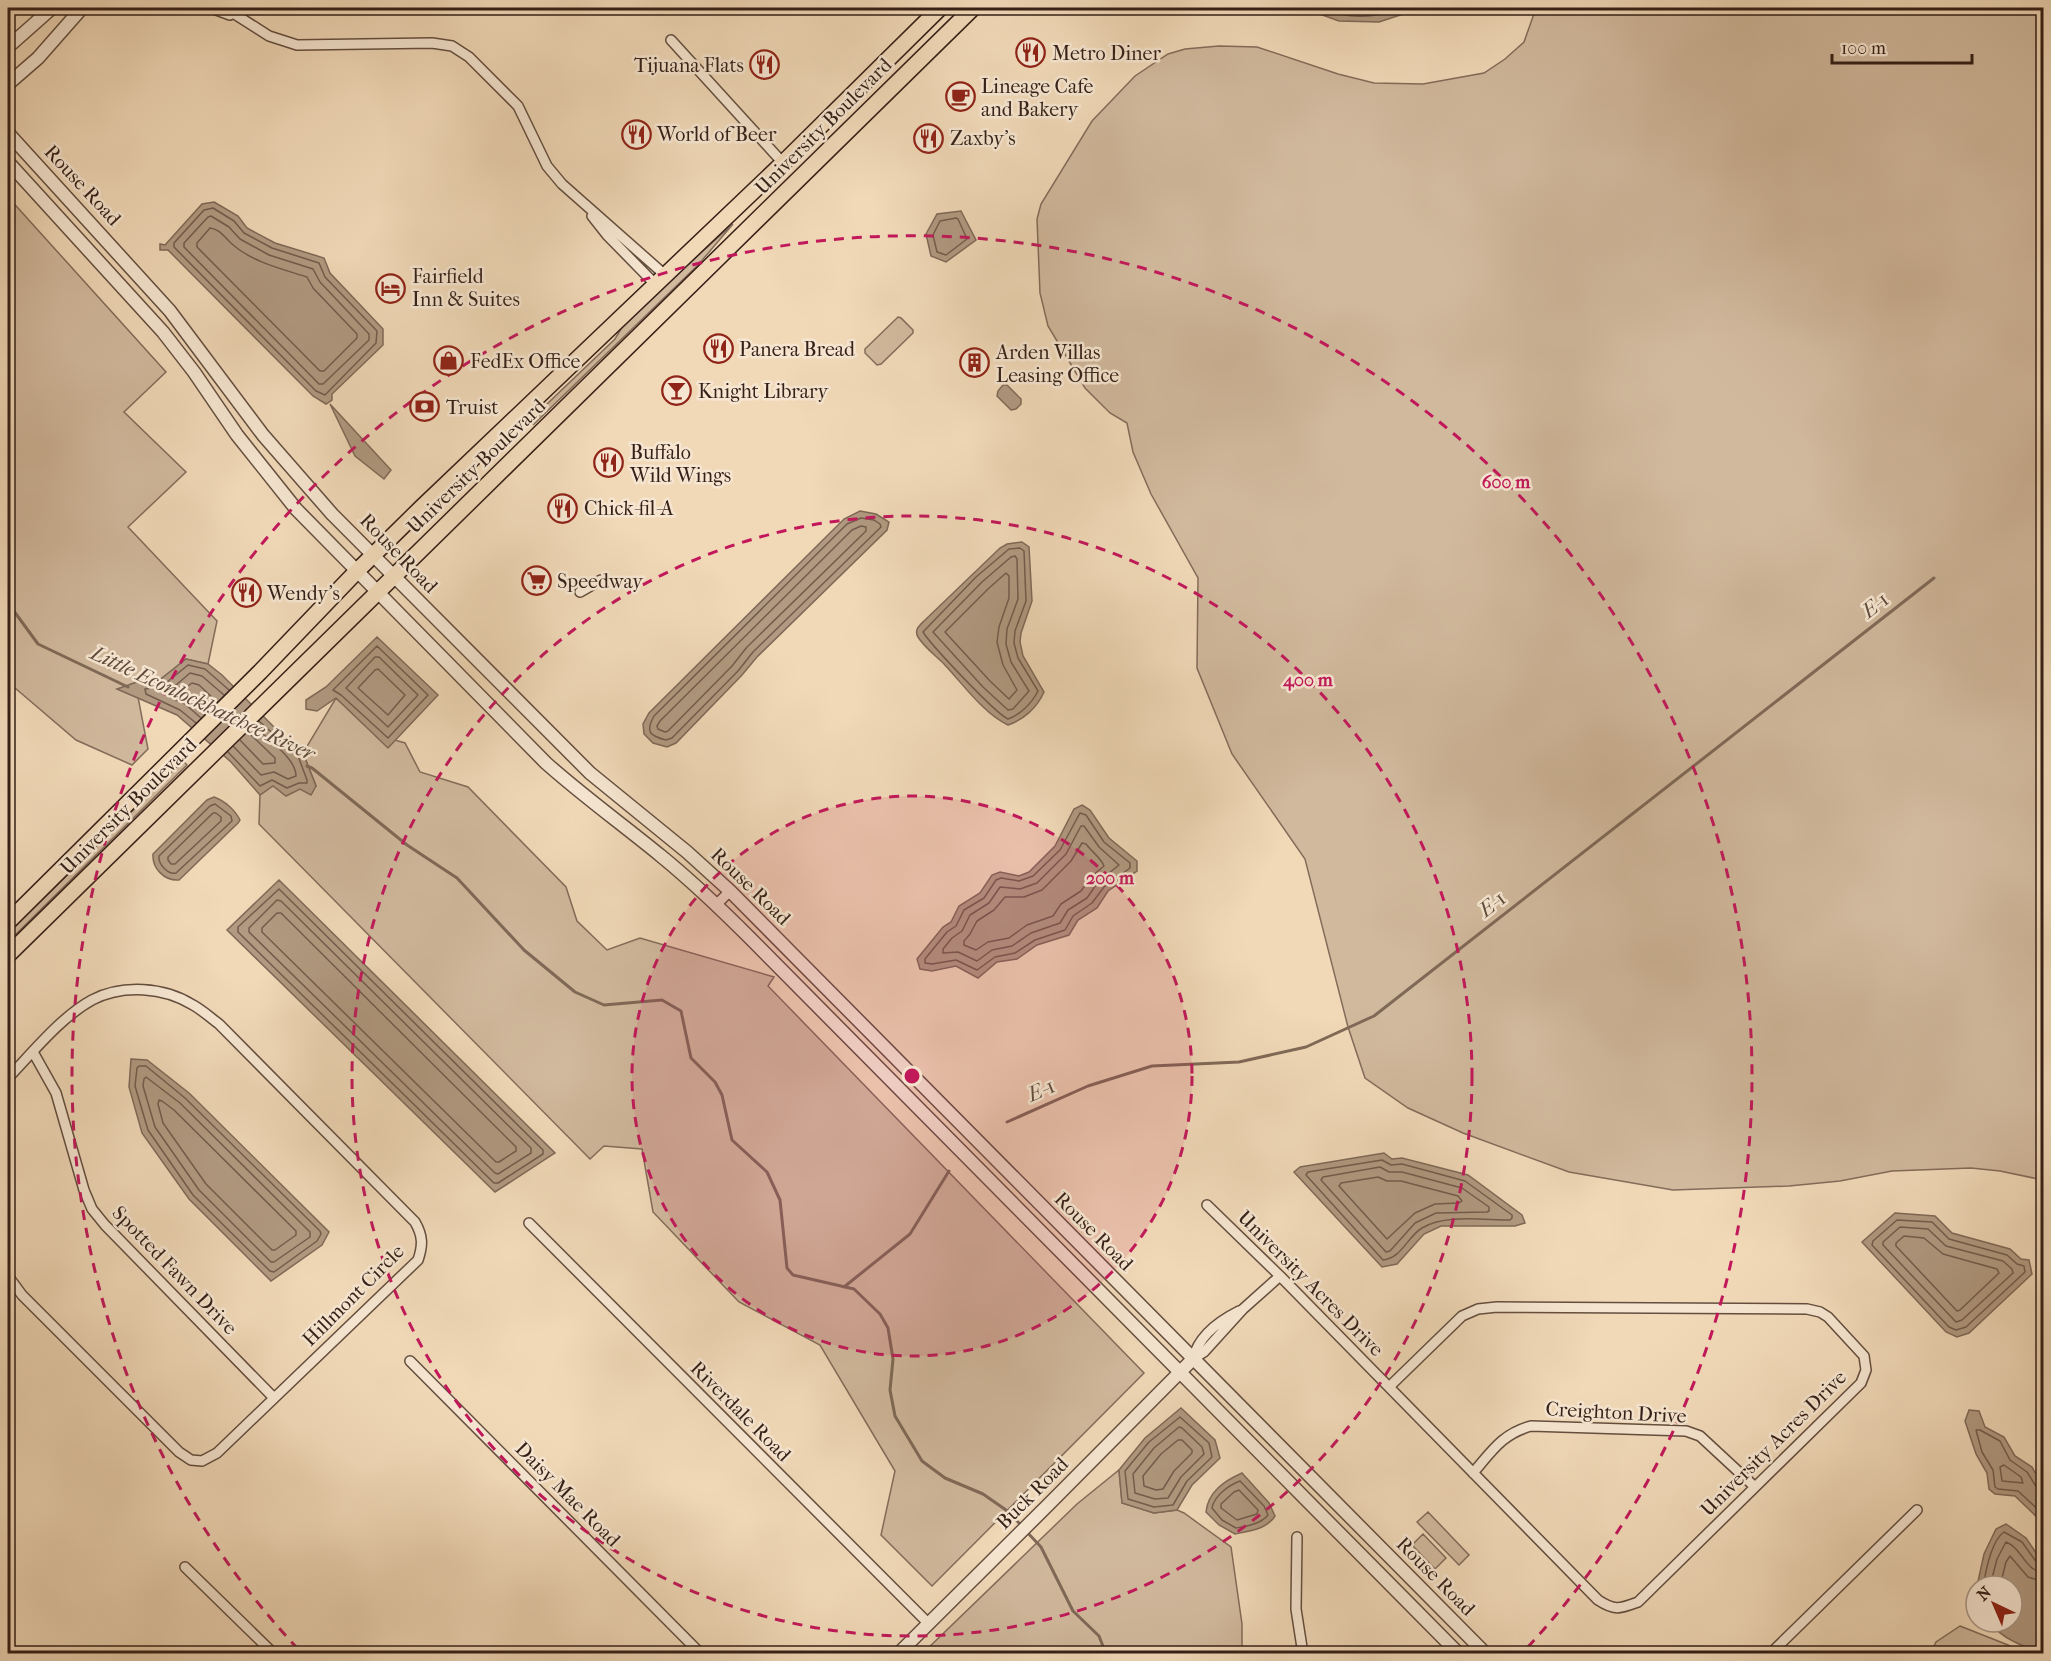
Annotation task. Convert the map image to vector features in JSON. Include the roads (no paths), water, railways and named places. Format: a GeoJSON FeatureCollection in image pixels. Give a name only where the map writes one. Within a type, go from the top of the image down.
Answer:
{"type":"FeatureCollection","features":[{"type":"Feature","properties":{"kind":"main road","name":"University Boulevard"},"geometry":{"type":"LineString","coordinates":[[8,922],[260,672],[373,555],[783,164],[940,8]]}},
{"type":"Feature","properties":{"kind":"main road","name":"University Boulevard"},"geometry":{"type":"LineString","coordinates":[[8,955],[971,9]]}},
{"type":"Feature","properties":{"kind":"main road"},"geometry":{"type":"LineString","coordinates":[[796,183],[796,172],[802,157],[820,126]]}},
{"type":"Feature","properties":{"kind":"main road"},"geometry":{"type":"LineString","coordinates":[[755,223],[782,182],[783,164]]}},
{"type":"Feature","properties":{"kind":"street"},"geometry":{"type":"LineString","coordinates":[[8,47],[52,8]]}},
{"type":"Feature","properties":{"kind":"street"},"geometry":{"type":"LineString","coordinates":[[8,84],[38,58],[82,8]]}},
{"type":"Feature","properties":{"kind":"street"},"geometry":{"type":"LineString","coordinates":[[211,8],[241,19]]}},
{"type":"Feature","properties":{"kind":"street"},"geometry":{"type":"LineString","coordinates":[[225,8],[269,36],[297,45],[432,44],[452,46],[469,57],[518,106],[548,166],[562,184],[583,205],[614,229],[660,279]]}},
{"type":"Feature","properties":{"kind":"street"},"geometry":{"type":"LineString","coordinates":[[671,40],[783,164]]}},
{"type":"Feature","properties":{"kind":"street","name":"Rouse Road"},"geometry":{"type":"LineString","coordinates":[[8,133],[151,288],[195,342],[276,451],[373,555],[590,773],[687,852],[730,891],[1486,1653]]}},
{"type":"Feature","properties":{"kind":"street","name":"Rouse Road"},"geometry":{"type":"LineString","coordinates":[[8,162],[163,332],[267,475],[318,532],[546,763],[580,794],[660,855],[716,904],[1459,1653]]}},
{"type":"Feature","properties":{"kind":"street"},"geometry":{"type":"LineString","coordinates":[[580,592],[600,580]]}},
{"type":"Feature","properties":{"kind":"street"},"geometry":{"type":"LineString","coordinates":[[716,904],[730,891]]}},
{"type":"Feature","properties":{"kind":"street","name":"Hillmont Circle"},"geometry":{"type":"LineString","coordinates":[[8,1078],[70,1016],[93,1000],[118,992],[145,989],[168,994],[192,1004],[219,1024],[414,1222],[421,1232],[422,1247],[418,1260],[217,1452],[202,1461],[191,1460],[178,1452],[22,1295],[8,1276]]}},
{"type":"Feature","properties":{"kind":"street","name":"Spotted Fawn Drive"},"geometry":{"type":"LineString","coordinates":[[33,1052],[56,1093],[84,1190],[92,1209],[122,1243],[274,1398]]}},
{"type":"Feature","properties":{"kind":"street","name":"University Acres Drive"},"geometry":{"type":"LineString","coordinates":[[1207,1204],[1598,1600],[1610,1608],[1621,1609],[1638,1602],[1861,1383],[1866,1370],[1864,1356],[1828,1317],[1820,1312],[1808,1310],[1478,1309],[1462,1316],[1389,1387]]}},
{"type":"Feature","properties":{"kind":"street","name":"Riverdale Road"},"geometry":{"type":"LineString","coordinates":[[529,1223],[928,1623]]}},
{"type":"Feature","properties":{"kind":"street","name":"Buck Road"},"geometry":{"type":"LineString","coordinates":[[897,1653],[1179,1372],[1204,1352],[1226,1323],[1280,1276]]}},
{"type":"Feature","properties":{"kind":"street","name":"Daisy Mae Road"},"geometry":{"type":"LineString","coordinates":[[410,1360],[701,1653]]}},
{"type":"Feature","properties":{"kind":"street","name":"Creighton Drive"},"geometry":{"type":"LineString","coordinates":[[1473,1473],[1504,1438],[1516,1430],[1532,1426],[1686,1431],[1700,1436],[1755,1487]]}},
{"type":"Feature","properties":{"kind":"street"},"geometry":{"type":"LineString","coordinates":[[1770,1653],[1917,1510]]}},
{"type":"Feature","properties":{"kind":"street"},"geometry":{"type":"LineString","coordinates":[[1297,1537],[1296,1609],[1303,1653]]}},
{"type":"Feature","properties":{"kind":"street"},"geometry":{"type":"LineString","coordinates":[[185,1567],[274,1653]]}},
{"type":"Feature","properties":{"kind":"water"},"geometry":{"type":"Polygon","coordinates":[[[1303,8],[1410,8],[1413,11],[1379,22],[1339,21],[1303,8]]]}},
{"type":"Feature","properties":{"kind":"water"},"geometry":{"type":"Polygon","coordinates":[[[214,202],[238,216],[247,228],[275,243],[324,258],[330,273],[383,329],[383,345],[332,394],[332,400],[326,404],[313,396],[168,250],[160,250],[160,244],[165,245],[202,204],[214,202]]]}},
{"type":"Feature","properties":{"kind":"water"},"geometry":{"type":"Polygon","coordinates":[[[961,211],[976,240],[946,262],[931,256],[926,234],[937,214],[961,211]]]}},
{"type":"Feature","properties":{"kind":"water"},"geometry":{"type":"Polygon","coordinates":[[[1003,385],[1007,385],[1021,399],[1021,404],[1016,409],[1011,410],[997,396],[1003,385]]]}},
{"type":"Feature","properties":{"kind":"water"},"geometry":{"type":"Polygon","coordinates":[[[330,404],[391,470],[384,479],[355,456],[330,404]]]}},
{"type":"Feature","properties":{"kind":"water"},"geometry":{"type":"Polygon","coordinates":[[[860,511],[876,514],[889,522],[887,530],[757,657],[676,743],[667,747],[653,743],[644,734],[643,724],[649,713],[844,519],[860,511]]]}},
{"type":"Feature","properties":{"kind":"water"},"geometry":{"type":"Polygon","coordinates":[[[1022,542],[1029,547],[1032,601],[1020,642],[1023,656],[1044,692],[1029,713],[1008,725],[982,706],[923,644],[917,632],[922,623],[1000,548],[1007,544],[1022,542]]]}},
{"type":"Feature","properties":{"kind":"water"},"geometry":{"type":"Polygon","coordinates":[[[377,637],[438,695],[388,748],[336,698],[317,711],[306,709],[306,700],[326,687],[377,637]]]}},
{"type":"Feature","properties":{"kind":"water"},"geometry":{"type":"Polygon","coordinates":[[[186,659],[208,664],[222,675],[303,753],[316,786],[311,795],[300,789],[286,796],[273,786],[260,795],[231,762],[177,715],[117,689],[137,682],[157,682],[186,659]]]}},
{"type":"Feature","properties":{"kind":"water"},"geometry":{"type":"Polygon","coordinates":[[[214,797],[229,806],[240,820],[179,880],[164,876],[157,869],[153,854],[207,800],[214,797]]]}},
{"type":"Feature","properties":{"kind":"water"},"geometry":{"type":"Polygon","coordinates":[[[1082,805],[1090,810],[1109,838],[1137,861],[1137,871],[1108,891],[1097,908],[1078,920],[1069,935],[1037,945],[1017,959],[997,962],[978,978],[956,966],[932,971],[920,969],[917,959],[943,927],[951,922],[959,906],[980,893],[992,875],[1000,872],[1019,876],[1029,872],[1055,846],[1074,809],[1082,805]]]}},
{"type":"Feature","properties":{"kind":"water"},"geometry":{"type":"Polygon","coordinates":[[[279,880],[555,1153],[495,1192],[227,930],[279,880]]]}},
{"type":"Feature","properties":{"kind":"water"},"geometry":{"type":"Polygon","coordinates":[[[131,1059],[147,1060],[189,1093],[329,1232],[322,1245],[271,1281],[189,1199],[142,1133],[129,1087],[131,1059]]]}},
{"type":"Feature","properties":{"kind":"water"},"geometry":{"type":"Polygon","coordinates":[[[1384,1153],[1392,1159],[1402,1158],[1468,1175],[1522,1215],[1525,1223],[1515,1226],[1441,1226],[1424,1234],[1397,1264],[1382,1267],[1294,1172],[1300,1167],[1384,1153]]]}},
{"type":"Feature","properties":{"kind":"water"},"geometry":{"type":"Polygon","coordinates":[[[1895,1213],[1935,1216],[1952,1233],[2010,1249],[2021,1259],[2029,1260],[2032,1274],[1969,1333],[1957,1337],[1946,1332],[1862,1242],[1895,1213]]]}},
{"type":"Feature","properties":{"kind":"water"},"geometry":{"type":"Polygon","coordinates":[[[1181,1408],[1215,1440],[1220,1458],[1192,1485],[1177,1510],[1154,1513],[1122,1503],[1119,1470],[1145,1438],[1181,1408]]]}},
{"type":"Feature","properties":{"kind":"water"},"geometry":{"type":"Polygon","coordinates":[[[1969,1410],[1979,1411],[1985,1427],[2004,1437],[2015,1456],[2032,1467],[2043,1487],[2043,1523],[2015,1496],[1995,1494],[1989,1489],[1987,1473],[1976,1454],[1965,1421],[1969,1410]]]}},
{"type":"Feature","properties":{"kind":"water"},"geometry":{"type":"Polygon","coordinates":[[[1242,1473],[1269,1503],[1275,1516],[1263,1527],[1235,1534],[1219,1525],[1206,1512],[1210,1499],[1218,1488],[1242,1473]]]}},
{"type":"Feature","properties":{"kind":"water"},"geometry":{"type":"Polygon","coordinates":[[[2006,1524],[2026,1538],[2043,1563],[2043,1653],[2021,1645],[2001,1634],[2024,1634],[2024,1574],[1980,1574],[1984,1554],[1996,1529],[2006,1524]]]}},
{"type":"Feature","properties":{"kind":"waterway","name":"E-1"},"geometry":{"type":"LineString","coordinates":[[1007,1122],[1088,1086],[1152,1066],[1239,1062],[1306,1047],[1374,1016],[1934,578]]}},
{"type":"Feature","properties":{"kind":"waterway","name":"Little Econlockhatchee River"},"geometry":{"type":"LineString","coordinates":[[8,603],[38,644],[128,687]]}},
{"type":"Feature","properties":{"kind":"waterway","name":"Little Econlockhatchee River"},"geometry":{"type":"LineString","coordinates":[[307,766],[407,845],[457,878],[524,950],[575,992],[604,1005],[662,1000],[681,1011],[691,1058],[715,1082],[722,1095],[732,1140],[767,1172],[780,1200],[787,1268],[793,1275],[854,1289],[880,1314],[888,1328],[893,1359],[890,1390],[895,1416],[922,1461],[945,1478],[983,1494],[1006,1510],[1022,1526]]}},
{"type":"Feature","properties":{"kind":"waterway","name":"E-1"},"geometry":{"type":"LineString","coordinates":[[844,1287],[910,1234],[949,1171]]}},
{"type":"Feature","properties":{"kind":"waterway","name":"Little Econlockhatchee River"},"geometry":{"type":"LineString","coordinates":[[1026,1531],[1041,1547],[1073,1611],[1099,1636],[1106,1654]]}},
{"type":"Feature","properties":{"kind":"place","name":"Metro Diner"},"geometry":{"type":"Point","coordinates":[1031,53]}},
{"type":"Feature","properties":{"kind":"place","name":"Tijuana Flats"},"geometry":{"type":"Point","coordinates":[765,65]}},
{"type":"Feature","properties":{"kind":"place","name":"Lineage Cafe and Bakery"},"geometry":{"type":"Point","coordinates":[960,97]}},
{"type":"Feature","properties":{"kind":"place","name":"World of Beer"},"geometry":{"type":"Point","coordinates":[636,134]}},
{"type":"Feature","properties":{"kind":"place","name":"Zaxby's"},"geometry":{"type":"Point","coordinates":[929,138]}},
{"type":"Feature","properties":{"kind":"place","name":"Fairfield Inn & Suites"},"geometry":{"type":"Point","coordinates":[391,288]}},
{"type":"Feature","properties":{"kind":"place","name":"Panera Bread"},"geometry":{"type":"Point","coordinates":[718,349]}},
{"type":"Feature","properties":{"kind":"place","name":"FedEx Office"},"geometry":{"type":"Point","coordinates":[449,361]}},
{"type":"Feature","properties":{"kind":"place","name":"Arden Villas Leasing Office"},"geometry":{"type":"Point","coordinates":[975,363]}},
{"type":"Feature","properties":{"kind":"place","name":"Knight Library"},"geometry":{"type":"Point","coordinates":[677,391]}},
{"type":"Feature","properties":{"kind":"place","name":"Truist"},"geometry":{"type":"Point","coordinates":[425,407]}},
{"type":"Feature","properties":{"kind":"place","name":"Buffalo Wild Wings"},"geometry":{"type":"Point","coordinates":[609,463]}},
{"type":"Feature","properties":{"kind":"place","name":"Chick-fil-A"},"geometry":{"type":"Point","coordinates":[563,508]}},
{"type":"Feature","properties":{"kind":"place","name":"Speedway"},"geometry":{"type":"Point","coordinates":[536,581]}},
{"type":"Feature","properties":{"kind":"place","name":"Wendy's"},"geometry":{"type":"Point","coordinates":[246,593]}}]}
